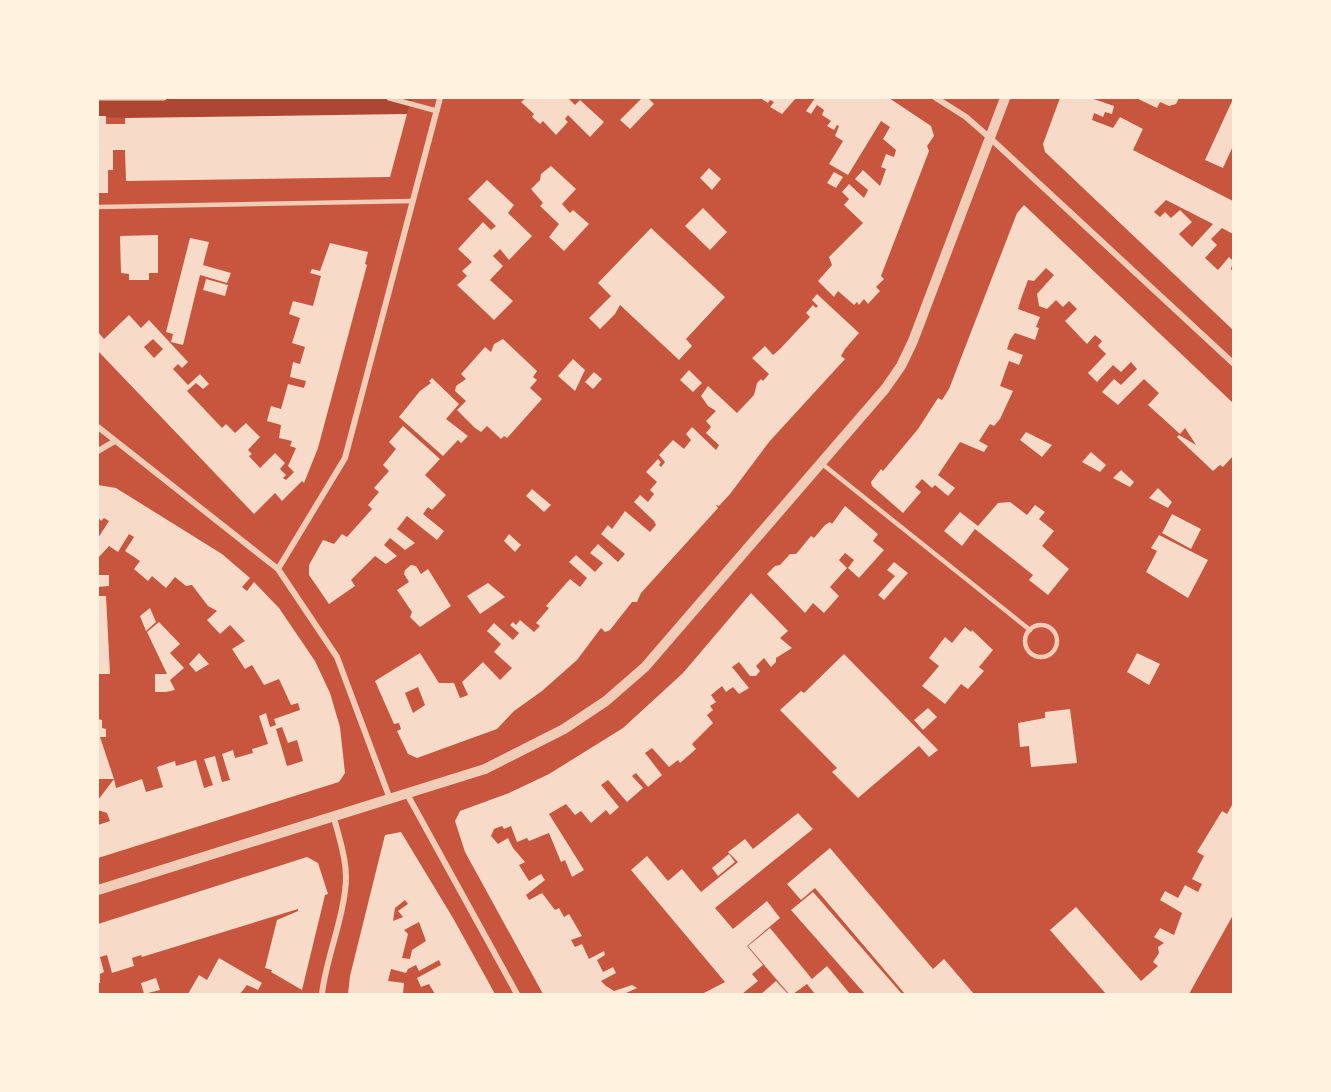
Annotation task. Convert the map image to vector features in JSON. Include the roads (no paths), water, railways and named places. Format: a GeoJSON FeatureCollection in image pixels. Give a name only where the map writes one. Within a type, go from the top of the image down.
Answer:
{"type":"FeatureCollection","features":[{"type":"Feature","properties":{"kind":"street"},"geometry":{"type":"LineString","coordinates":[[98,98],[164,98]]}},
{"type":"Feature","properties":{"kind":"street"},"geometry":{"type":"LineString","coordinates":[[390,98],[437,111]]}},
{"type":"Feature","properties":{"kind":"street"},"geometry":{"type":"LineString","coordinates":[[278,569],[345,458],[440,98]]}},
{"type":"Feature","properties":{"kind":"street"},"geometry":{"type":"LineString","coordinates":[[936,98],[966,117],[990,138],[1233,364]]}},
{"type":"Feature","properties":{"kind":"street"},"geometry":{"type":"LineString","coordinates":[[98,890],[485,769],[564,729],[606,701],[653,658],[885,389],[901,366],[913,341],[1005,98]]}},
{"type":"Feature","properties":{"kind":"street"},"geometry":{"type":"LineString","coordinates":[[98,427],[278,569],[338,657],[390,799]]}},
{"type":"Feature","properties":{"kind":"street"},"geometry":{"type":"LineString","coordinates":[[98,451],[115,441]]}},
{"type":"Feature","properties":{"kind":"street"},"geometry":{"type":"LineString","coordinates":[[407,794],[517,994]]}},
{"type":"Feature","properties":{"kind":"street"},"geometry":{"type":"LineString","coordinates":[[322,994],[324,971],[346,890],[345,863],[334,818]]}},
{"type":"Feature","properties":{"kind":"lane"},"geometry":{"type":"LineString","coordinates":[[98,207],[413,201]]}},
{"type":"Feature","properties":{"kind":"lane"},"geometry":{"type":"LineString","coordinates":[[821,463],[1030,630]]}},
{"type":"Feature","properties":{"kind":"lane"},"geometry":{"type":"LineString","coordinates":[[1041,625],[1052,629],[1057,640],[1053,652],[1042,657],[1031,652],[1026,641],[1030,630],[1041,625]]}}]}
